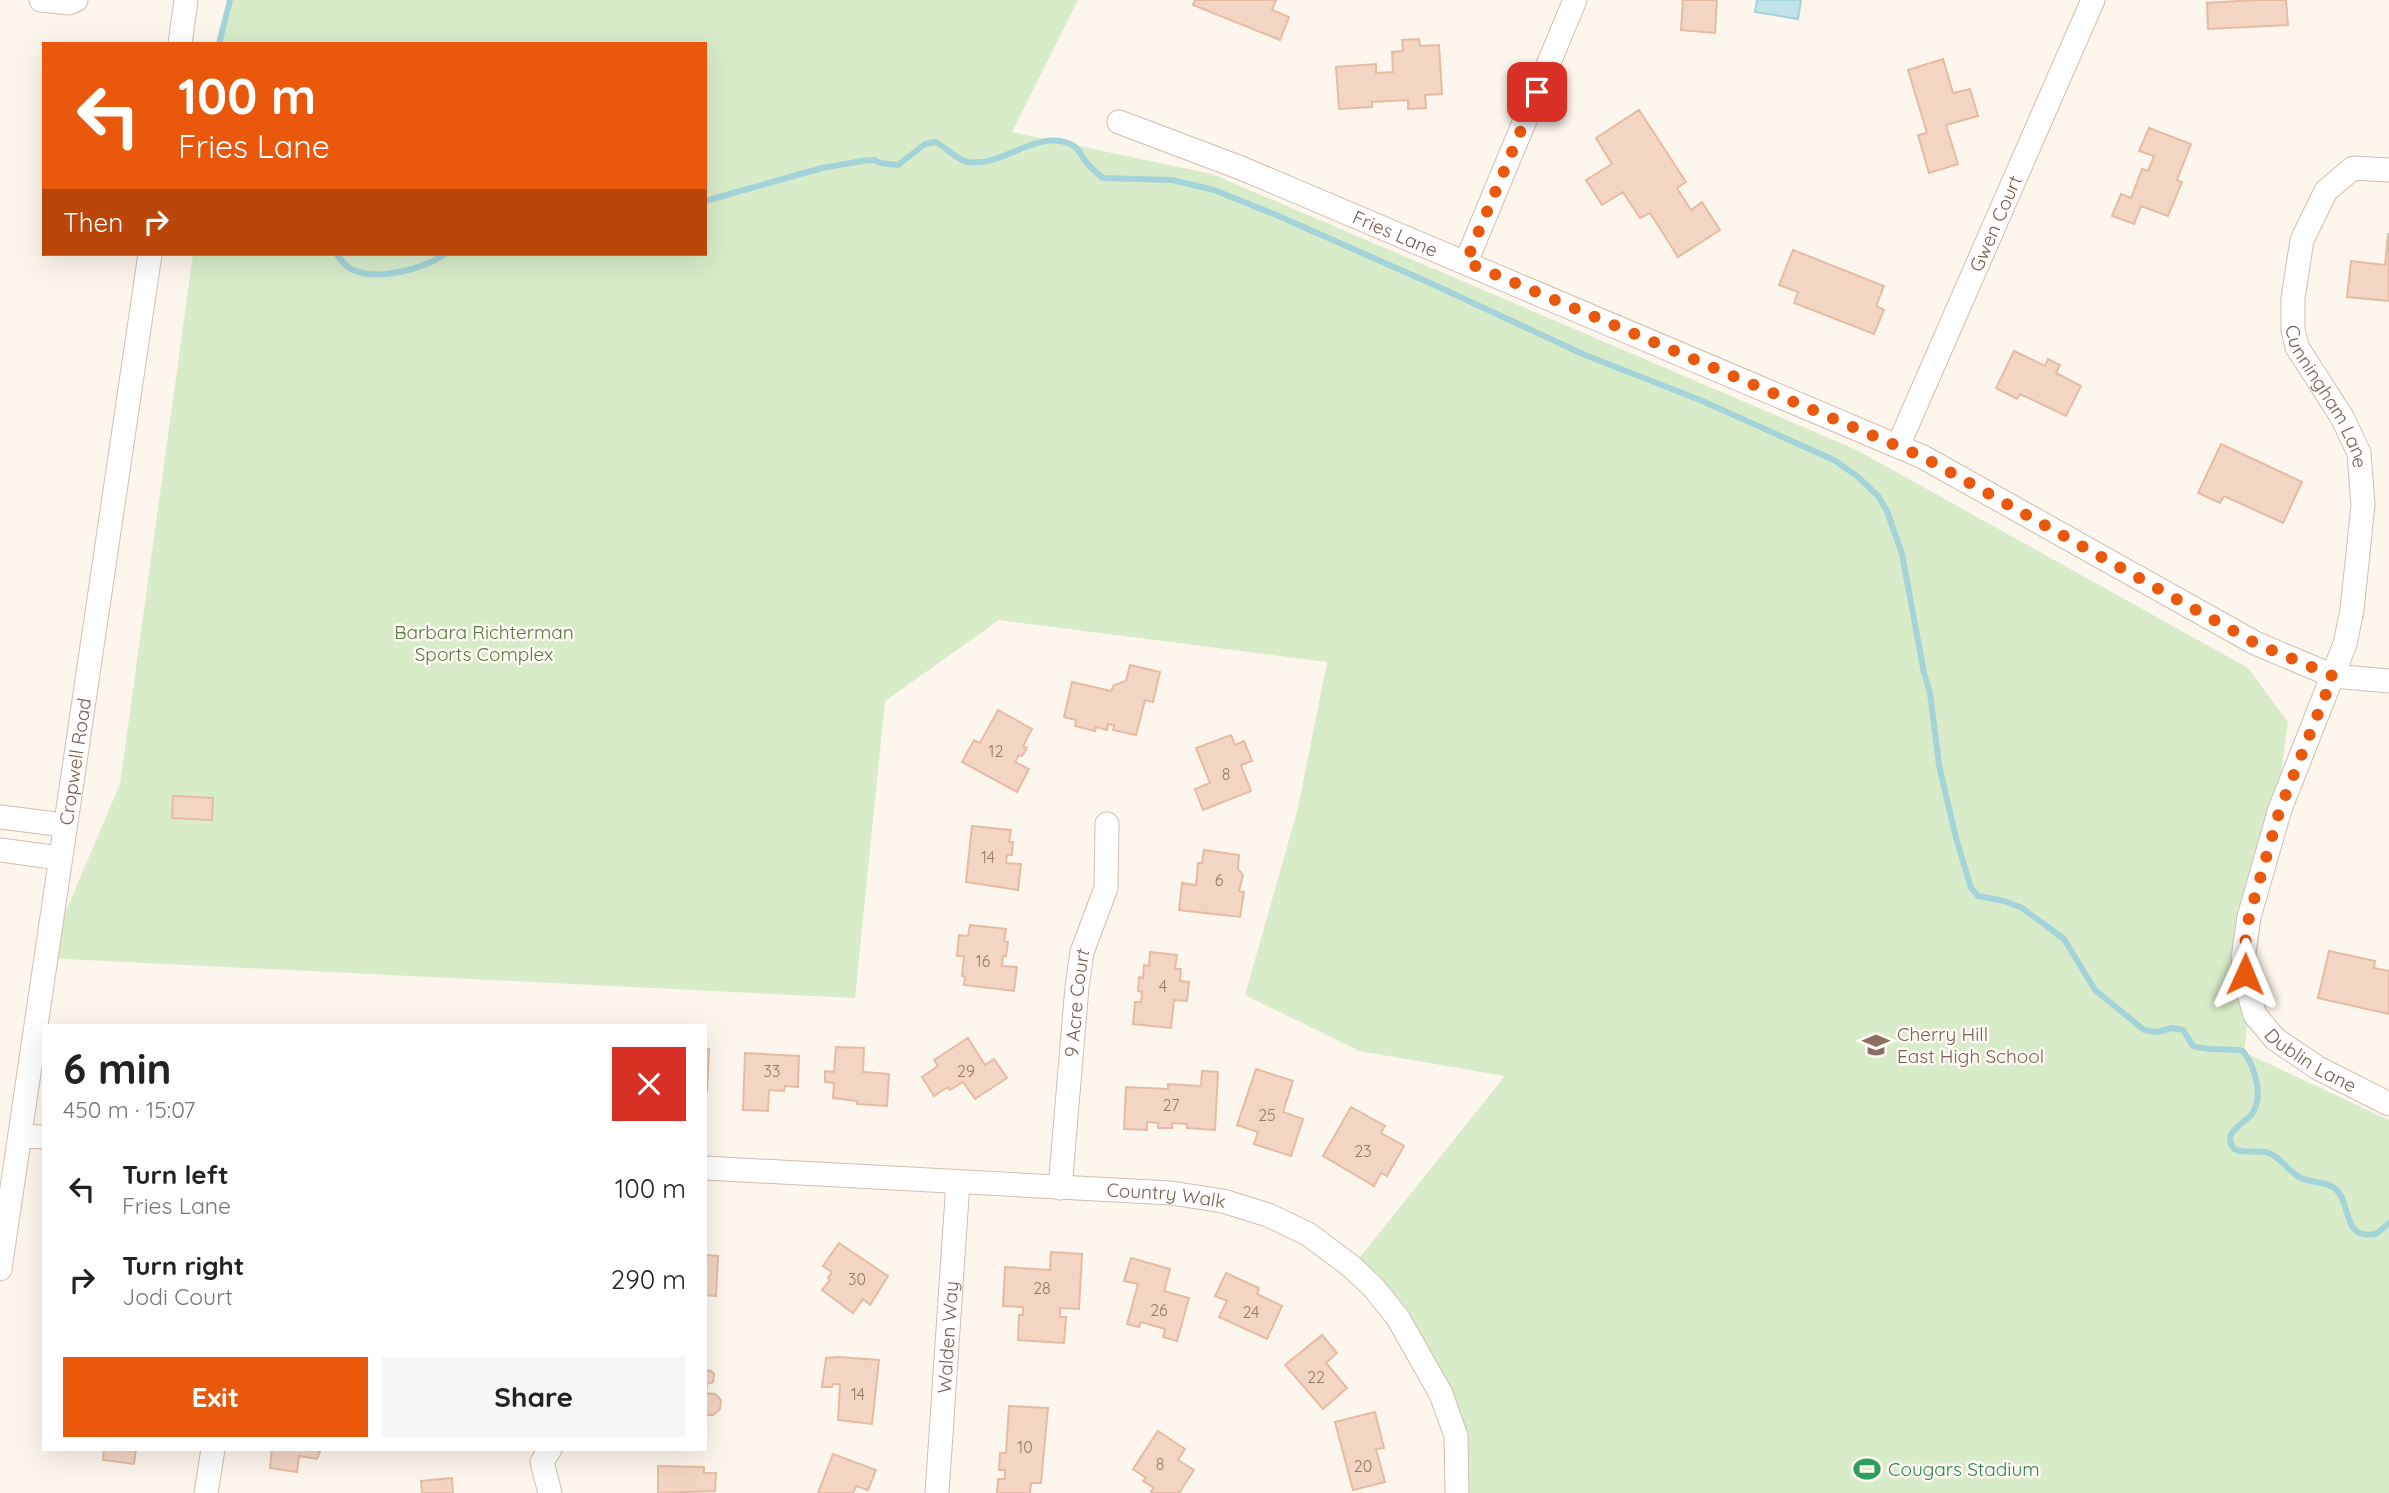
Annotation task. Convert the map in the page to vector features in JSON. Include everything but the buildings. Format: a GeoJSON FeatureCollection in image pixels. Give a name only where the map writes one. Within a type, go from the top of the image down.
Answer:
{"type":"FeatureCollection","features":[{"type":"Feature","properties":{"kind":"street"},"geometry":{"type":"LineString","coordinates":[[41,0],[69,3],[76,0]]}},
{"type":"Feature","properties":{"kind":"street"},"geometry":{"type":"LineString","coordinates":[[180,42],[186,0]]}},
{"type":"Feature","properties":{"kind":"street"},"geometry":{"type":"LineString","coordinates":[[1466,262],[1574,0]]}},
{"type":"Feature","properties":{"kind":"street","name":"Gwen Court"},"geometry":{"type":"LineString","coordinates":[[1898,446],[2093,0]]}},
{"type":"Feature","properties":{"kind":"street","name":"Fries Lane"},"geometry":{"type":"LineString","coordinates":[[1119,122],[1241,167],[1923,457],[2255,643],[2333,676],[2389,681]]}},
{"type":"Feature","properties":{"kind":"street","name":"Cunningham Lane"},"geometry":{"type":"LineString","coordinates":[[2333,676],[2345,644],[2352,610],[2363,505],[2359,453],[2342,417],[2297,347],[2293,330],[2293,298],[2302,240],[2326,191],[2353,168],[2389,170]]}},
{"type":"Feature","properties":{"kind":"street","name":"Cropwell Road"},"geometry":{"type":"LineString","coordinates":[[43,1024],[59,858],[150,256]]}},
{"type":"Feature","properties":{"kind":"street","name":"Dublin Lane"},"geometry":{"type":"LineString","coordinates":[[2333,676],[2280,809],[2249,917],[2243,958],[2255,1015],[2275,1039],[2318,1068],[2389,1104]]}},
{"type":"Feature","properties":{"kind":"street"},"geometry":{"type":"LineString","coordinates":[[0,817],[64,825]]}},
{"type":"Feature","properties":{"kind":"street","name":"9 Acre Court"},"geometry":{"type":"LineString","coordinates":[[1060,1188],[1077,986],[1083,952],[1106,888],[1107,824]]}},
{"type":"Feature","properties":{"kind":"street"},"geometry":{"type":"LineString","coordinates":[[0,850],[59,858]]}},
{"type":"Feature","properties":{"kind":"street","name":"Cropwell Road"},"geometry":{"type":"LineString","coordinates":[[0,1269],[32,1137],[42,1034]]}},
{"type":"Feature","properties":{"kind":"street","name":"Country Walk"},"geometry":{"type":"LineString","coordinates":[[707,1168],[1171,1194],[1223,1201],[1268,1215],[1308,1234],[1352,1267],[1398,1318],[1441,1394],[1457,1436],[1457,1493]]}},
{"type":"Feature","properties":{"kind":"street","name":"Walden Way"},"geometry":{"type":"LineString","coordinates":[[937,1493],[958,1182]]}},
{"type":"Feature","properties":{"kind":"street"},"geometry":{"type":"LineString","coordinates":[[206,1493],[213,1451]]}},
{"type":"Feature","properties":{"kind":"street"},"geometry":{"type":"LineString","coordinates":[[549,1451],[542,1462],[550,1493]]}},
{"type":"Feature","properties":{"kind":"green space","name":"Barbara Richterman Sports Complex"},"geometry":{"type":"Polygon","coordinates":[[[227,0],[1078,0],[1012,132],[1212,174],[1857,450],[2248,668],[2288,722],[2244,1052],[2389,1120],[2389,1493],[1457,1493],[1441,1394],[1352,1267],[1505,1076],[1359,1051],[1245,995],[1298,808],[1327,662],[999,620],[885,701],[855,998],[46,958],[120,784],[193,256],[707,256],[707,42],[221,42],[227,0]]]}},
{"type":"Feature","properties":{"kind":"water"},"geometry":{"type":"Polygon","coordinates":[[[1757,0],[1801,0],[1798,19],[1755,12],[1757,0]]]}},
{"type":"Feature","properties":{"kind":"waterway"},"geometry":{"type":"LineString","coordinates":[[220,42],[230,0]]}},
{"type":"Feature","properties":{"kind":"waterway"},"geometry":{"type":"LineString","coordinates":[[707,200],[822,168],[875,160],[898,165],[925,144],[935,142],[964,161],[981,162],[1034,144],[1061,141],[1074,146],[1103,178],[1172,180],[1214,190],[1430,283],[1585,355],[1700,400],[1834,460],[1857,476],[1878,496],[1887,511],[1902,554],[1930,693],[1939,765],[1971,888],[1978,896],[2022,908],[2064,939],[2095,990],[2144,1030],[2183,1030],[2193,1046],[2243,1051],[2251,1065],[2258,1090],[2256,1107],[2252,1114],[2231,1135],[2230,1141],[2234,1149],[2271,1154],[2301,1178],[2333,1187],[2343,1201],[2352,1226],[2365,1235],[2376,1234],[2389,1223]]}},
{"type":"Feature","properties":{"kind":"waterway"},"geometry":{"type":"LineString","coordinates":[[338,256],[351,269],[374,274],[412,269],[441,256]]}},
{"type":"Feature","properties":{"kind":"place","name":"Cherry Hill East High School"},"geometry":{"type":"Point","coordinates":[1876,1045]}},
{"type":"Feature","properties":{"kind":"place","name":"Cougars Stadium"},"geometry":{"type":"Point","coordinates":[1867,1469]}},
{"type":"Feature","properties":{"kind":"route"},"geometry":{"type":"LineString","coordinates":[[1537,92],[1466,262],[1923,457],[2255,643],[2333,676],[2280,809],[2249,917],[2243,958],[2245,974]]}}]}
